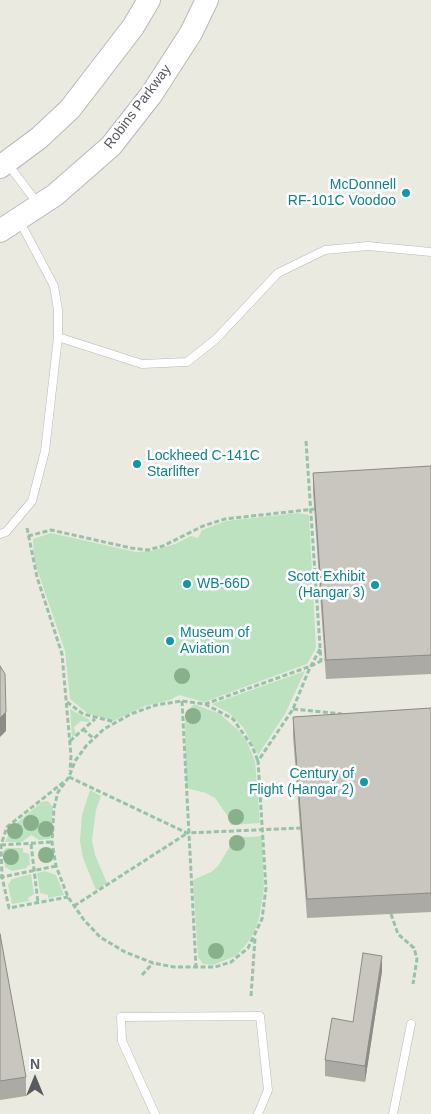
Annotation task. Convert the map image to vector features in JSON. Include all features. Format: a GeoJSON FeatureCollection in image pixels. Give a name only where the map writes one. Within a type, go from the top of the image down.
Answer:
{"type":"FeatureCollection","features":[{"type":"Feature","properties":{"kind":"street"},"geometry":{"type":"LineString","coordinates":[[3,165],[39,138],[70,109],[118,47],[149,0]]}},
{"type":"Feature","properties":{"kind":"street","name":"Robins Parkway"},"geometry":{"type":"LineString","coordinates":[[9,225],[55,195],[111,146],[151,96],[192,33],[207,0]]}},
{"type":"Feature","properties":{"kind":"lane"},"geometry":{"type":"LineString","coordinates":[[3,165],[40,205]]}},
{"type":"Feature","properties":{"kind":"lane"},"geometry":{"type":"LineString","coordinates":[[0,534],[6,532],[32,501],[45,452],[58,337],[58,310],[54,286],[9,225]]}},
{"type":"Feature","properties":{"kind":"lane"},"geometry":{"type":"LineString","coordinates":[[58,337],[142,364],[187,362],[216,339],[278,274],[324,250],[368,246],[431,252]]}},
{"type":"Feature","properties":{"kind":"lane"},"geometry":{"type":"LineString","coordinates":[[155,1114],[122,1041],[120,1017],[260,1016],[268,1090],[258,1114]]}},
{"type":"Feature","properties":{"kind":"lane"},"geometry":{"type":"LineString","coordinates":[[393,1114],[411,1024]]}},
{"type":"Feature","properties":{"kind":"path"},"geometry":{"type":"LineString","coordinates":[[205,704],[322,661],[306,441]]}},
{"type":"Feature","properties":{"kind":"path"},"geometry":{"type":"LineString","coordinates":[[28,536],[51,530],[148,550],[163,546],[203,526],[224,519],[312,509]]}},
{"type":"Feature","properties":{"kind":"path"},"geometry":{"type":"LineString","coordinates":[[27,528],[36,577],[62,654],[70,741],[69,777],[7,827],[1,845],[1,877],[9,908],[68,897]]}},
{"type":"Feature","properties":{"kind":"path"},"geometry":{"type":"LineString","coordinates":[[258,761],[293,709],[320,649]]}},
{"type":"Feature","properties":{"kind":"path"},"geometry":{"type":"LineString","coordinates":[[182,700],[187,833],[196,967]]}},
{"type":"Feature","properties":{"kind":"path"},"geometry":{"type":"LineString","coordinates":[[182,700],[205,704],[233,719],[252,746],[258,761],[264,830],[266,888],[262,919],[248,948],[231,962],[215,967],[174,967],[153,963],[124,952],[100,937],[74,906],[68,897],[56,866],[52,842],[54,808],[58,792],[69,777],[75,761],[94,738],[115,722],[130,714],[156,705],[182,700]]}},
{"type":"Feature","properties":{"kind":"path"},"geometry":{"type":"LineString","coordinates":[[67,702],[83,714],[95,719],[115,722]]}},
{"type":"Feature","properties":{"kind":"path"},"geometry":{"type":"LineString","coordinates":[[293,709],[348,715]]}},
{"type":"Feature","properties":{"kind":"path"},"geometry":{"type":"LineString","coordinates":[[70,741],[95,719]]}},
{"type":"Feature","properties":{"kind":"path"},"geometry":{"type":"LineString","coordinates":[[83,730],[94,738]]}},
{"type":"Feature","properties":{"kind":"path"},"geometry":{"type":"LineString","coordinates":[[69,777],[187,833],[301,828]]}},
{"type":"Feature","properties":{"kind":"path"},"geometry":{"type":"LineString","coordinates":[[74,906],[187,833]]}},
{"type":"Feature","properties":{"kind":"path"},"geometry":{"type":"LineString","coordinates":[[1,845],[52,842]]}},
{"type":"Feature","properties":{"kind":"path"},"geometry":{"type":"LineString","coordinates":[[31,844],[38,903]]}},
{"type":"Feature","properties":{"kind":"path"},"geometry":{"type":"LineString","coordinates":[[1,877],[56,866]]}},
{"type":"Feature","properties":{"kind":"path"},"geometry":{"type":"LineString","coordinates":[[392,914],[398,934],[414,948],[417,959],[413,984]]}},
{"type":"Feature","properties":{"kind":"path"},"geometry":{"type":"LineString","coordinates":[[251,996],[255,935]]}},
{"type":"Feature","properties":{"kind":"path"},"geometry":{"type":"LineString","coordinates":[[142,976],[153,963]]}},
{"type":"Feature","properties":{"kind":"green space"},"geometry":{"type":"Polygon","coordinates":[[[298,513],[309,515],[316,648],[307,664],[204,702],[179,695],[170,700],[145,706],[113,721],[87,713],[70,699],[65,651],[34,560],[33,539],[51,533],[136,552],[152,551],[175,544],[191,536],[198,538],[202,530],[226,521],[298,513]]]}},
{"type":"Feature","properties":{"kind":"green space"},"geometry":{"type":"Polygon","coordinates":[[[305,671],[285,714],[258,755],[243,727],[229,713],[212,704],[305,671]]]}},
{"type":"Feature","properties":{"kind":"green space"},"geometry":{"type":"Polygon","coordinates":[[[194,704],[220,714],[239,731],[247,742],[255,761],[260,823],[231,825],[227,815],[215,798],[206,793],[186,788],[185,714],[194,704]]]}},
{"type":"Feature","properties":{"kind":"green space"},"geometry":{"type":"Polygon","coordinates":[[[70,709],[90,720],[88,722],[81,721],[74,727],[76,734],[72,737],[70,709]]]}},
{"type":"Feature","properties":{"kind":"green space"},"geometry":{"type":"Polygon","coordinates":[[[90,790],[101,796],[96,810],[92,840],[95,855],[107,883],[96,890],[83,858],[80,841],[82,815],[90,790]]]}},
{"type":"Feature","properties":{"kind":"green space"},"geometry":{"type":"Polygon","coordinates":[[[48,801],[53,807],[50,839],[39,840],[31,835],[22,842],[5,842],[13,826],[42,802],[48,801]]]}},
{"type":"Feature","properties":{"kind":"green space"},"geometry":{"type":"Polygon","coordinates":[[[262,836],[264,888],[259,919],[254,932],[236,956],[213,965],[203,964],[198,957],[193,880],[211,872],[218,866],[229,848],[231,838],[262,836]]]}},
{"type":"Feature","properties":{"kind":"green space"},"geometry":{"type":"Polygon","coordinates":[[[6,848],[23,848],[23,852],[29,854],[30,865],[27,868],[12,871],[5,867],[3,851],[6,848]]]}},
{"type":"Feature","properties":{"kind":"green space"},"geometry":{"type":"Polygon","coordinates":[[[45,871],[56,875],[64,895],[48,898],[48,895],[40,893],[37,873],[45,871]]]}},
{"type":"Feature","properties":{"kind":"green space"},"geometry":{"type":"Polygon","coordinates":[[[31,874],[34,894],[28,898],[29,901],[12,904],[8,885],[12,879],[31,874]]]}},
{"type":"Feature","properties":{"kind":"building","name":"Scott Exhibit (Hangar 3)"},"geometry":{"type":"Polygon","coordinates":[[[431,466],[431,655],[326,660],[313,473],[431,466]]]}},
{"type":"Feature","properties":{"kind":"building"},"geometry":{"type":"Polygon","coordinates":[[[0,666],[5,674],[6,712],[0,718],[0,666]]]}},
{"type":"Feature","properties":{"kind":"building","name":"Century of Flight (Hangar 2)"},"geometry":{"type":"Polygon","coordinates":[[[431,708],[431,893],[307,899],[293,717],[431,708]]]}},
{"type":"Feature","properties":{"kind":"building"},"geometry":{"type":"Polygon","coordinates":[[[0,934],[26,1077],[0,1081],[0,934]]]}},
{"type":"Feature","properties":{"kind":"building"},"geometry":{"type":"Polygon","coordinates":[[[363,953],[382,956],[365,1066],[325,1060],[332,1018],[353,1022],[363,953]]]}},
{"type":"Feature","properties":{"kind":"place","name":"McDonnell RF-101C Voodoo"},"geometry":{"type":"Point","coordinates":[406,193]}},
{"type":"Feature","properties":{"kind":"place","name":"Lockheed C-141C Starlifter"},"geometry":{"type":"Point","coordinates":[137,464]}},
{"type":"Feature","properties":{"kind":"place","name":"WB-66D"},"geometry":{"type":"Point","coordinates":[187,584]}},
{"type":"Feature","properties":{"kind":"place","name":"Scott Exhibit (Hangar 3)"},"geometry":{"type":"Point","coordinates":[375,585]}},
{"type":"Feature","properties":{"kind":"place","name":"Museum of Aviation"},"geometry":{"type":"Point","coordinates":[170,641]}},
{"type":"Feature","properties":{"kind":"place","name":"Century of Flight (Hangar 2)"},"geometry":{"type":"Point","coordinates":[364,782]}}]}
